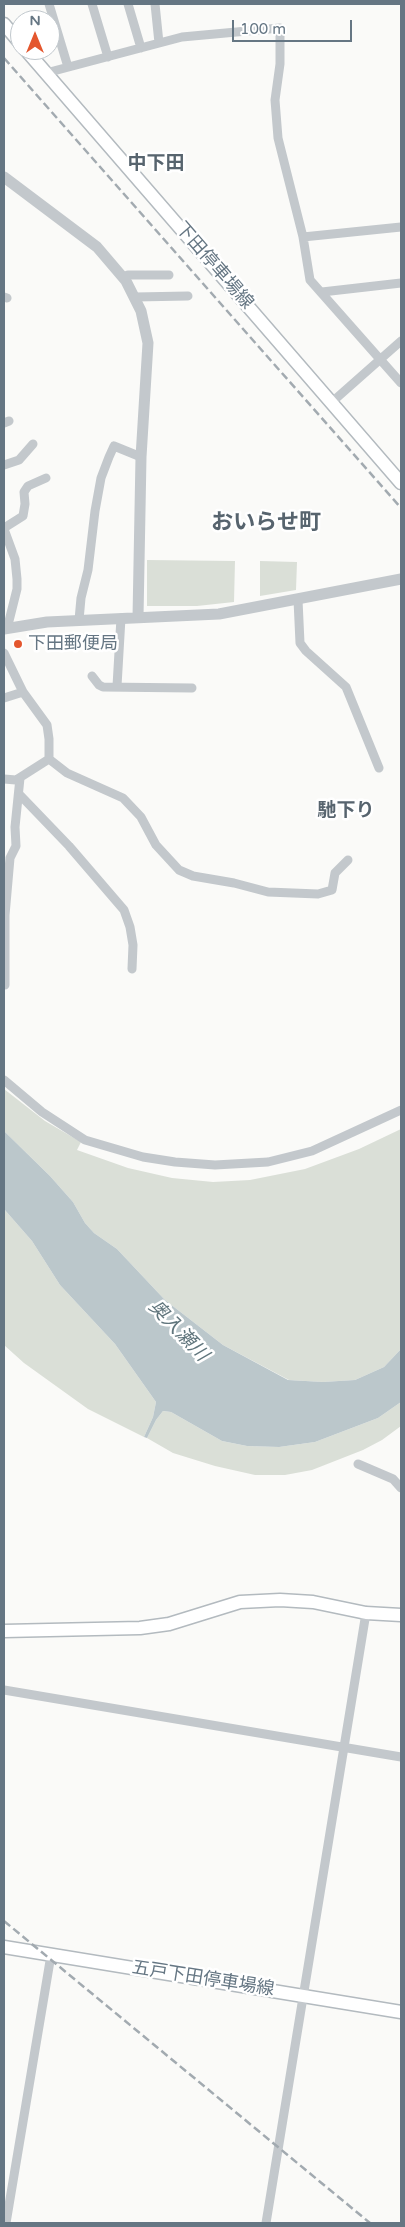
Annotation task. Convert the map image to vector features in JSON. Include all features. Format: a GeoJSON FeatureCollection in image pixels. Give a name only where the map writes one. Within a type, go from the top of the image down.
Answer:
{"type":"FeatureCollection","features":[{"type":"Feature","properties":{"kind":"main road","name":"下田停車場線"},"geometry":{"type":"LineString","coordinates":[[35,60],[401,483]]}},
{"type":"Feature","properties":{"kind":"main road"},"geometry":{"type":"LineString","coordinates":[[4,1631],[140,1628],[169,1624],[240,1602],[272,1600],[313,1602],[366,1613],[401,1615]]}},
{"type":"Feature","properties":{"kind":"main road","name":"五戸下田停車場線"},"geometry":{"type":"LineString","coordinates":[[4,1947],[401,2012]]}},
{"type":"Feature","properties":{"kind":"street"},"geometry":{"type":"LineString","coordinates":[[49,4],[68,67]]}},
{"type":"Feature","properties":{"kind":"street"},"geometry":{"type":"LineString","coordinates":[[92,4],[108,57]]}},
{"type":"Feature","properties":{"kind":"street"},"geometry":{"type":"LineString","coordinates":[[128,4],[141,48]]}},
{"type":"Feature","properties":{"kind":"street"},"geometry":{"type":"LineString","coordinates":[[155,4],[159,43]]}},
{"type":"Feature","properties":{"kind":"street"},"geometry":{"type":"LineString","coordinates":[[46,72],[182,37],[280,28],[280,64],[275,100],[278,138],[303,237],[310,280],[401,383]]}},
{"type":"Feature","properties":{"kind":"street"},"geometry":{"type":"LineString","coordinates":[[4,177],[97,247],[123,277],[135,297],[146,328],[148,343],[141,457],[138,617]]}},
{"type":"Feature","properties":{"kind":"street"},"geometry":{"type":"LineString","coordinates":[[303,237],[401,227]]}},
{"type":"Feature","properties":{"kind":"street"},"geometry":{"type":"LineString","coordinates":[[123,277],[128,275],[169,275]]}},
{"type":"Feature","properties":{"kind":"street"},"geometry":{"type":"LineString","coordinates":[[322,292],[401,283]]}},
{"type":"Feature","properties":{"kind":"street"},"geometry":{"type":"LineString","coordinates":[[135,297],[188,296]]}},
{"type":"Feature","properties":{"kind":"street"},"geometry":{"type":"LineString","coordinates":[[332,402],[401,341]]}},
{"type":"Feature","properties":{"kind":"street"},"geometry":{"type":"LineString","coordinates":[[4,465],[19,460],[33,444]]}},
{"type":"Feature","properties":{"kind":"street"},"geometry":{"type":"LineString","coordinates":[[79,620],[80,598],[88,570],[95,511],[101,478],[108,457],[114,446],[141,457]]}},
{"type":"Feature","properties":{"kind":"street"},"geometry":{"type":"LineString","coordinates":[[46,478],[28,486],[24,492],[23,516],[4,529],[14,559],[18,579],[17,589],[5,629],[31,623],[219,614],[401,579]]}},
{"type":"Feature","properties":{"kind":"street"},"geometry":{"type":"LineString","coordinates":[[298,600],[300,643],[306,651],[346,687],[379,768]]}},
{"type":"Feature","properties":{"kind":"street"},"geometry":{"type":"LineString","coordinates":[[117,686],[120,618]]}},
{"type":"Feature","properties":{"kind":"street"},"geometry":{"type":"LineString","coordinates":[[4,653],[23,692],[46,725],[50,738],[49,759],[67,773],[123,798],[141,817],[156,845],[179,870],[193,876],[234,883],[268,892],[318,894],[332,890],[335,873],[348,860]]}},
{"type":"Feature","properties":{"kind":"street"},"geometry":{"type":"LineString","coordinates":[[92,676],[99,685],[192,688]]}},
{"type":"Feature","properties":{"kind":"street"},"geometry":{"type":"LineString","coordinates":[[4,698],[23,692]]}},
{"type":"Feature","properties":{"kind":"street"},"geometry":{"type":"LineString","coordinates":[[4,779],[16,780],[49,759]]}},
{"type":"Feature","properties":{"kind":"street"},"geometry":{"type":"LineString","coordinates":[[5,985],[5,915],[10,858],[16,846],[14,827],[20,778]]}},
{"type":"Feature","properties":{"kind":"street"},"geometry":{"type":"LineString","coordinates":[[19,794],[69,846],[124,910],[130,927],[133,945],[132,969]]}},
{"type":"Feature","properties":{"kind":"street"},"geometry":{"type":"LineString","coordinates":[[4,1080],[42,1112],[85,1140],[143,1157],[214,1165],[268,1162],[312,1151],[401,1110]]}},
{"type":"Feature","properties":{"kind":"street"},"geometry":{"type":"LineString","coordinates":[[358,1464],[392,1479],[401,1488]]}},
{"type":"Feature","properties":{"kind":"street"},"geometry":{"type":"LineString","coordinates":[[266,2223],[366,1613]]}},
{"type":"Feature","properties":{"kind":"street"},"geometry":{"type":"LineString","coordinates":[[4,1690],[401,1757]]}},
{"type":"Feature","properties":{"kind":"street"},"geometry":{"type":"LineString","coordinates":[[6,2223],[51,1955]]}},
{"type":"Feature","properties":{"kind":"shaded area"},"geometry":{"type":"Polygon","coordinates":[[[147,560],[235,561],[234,602],[197,606],[147,606],[147,560]]]}},
{"type":"Feature","properties":{"kind":"shaded area"},"geometry":{"type":"Polygon","coordinates":[[[260,561],[297,562],[296,590],[260,596],[260,561]]]}},
{"type":"Feature","properties":{"kind":"shaded area"},"geometry":{"type":"Polygon","coordinates":[[[4,1089],[45,1121],[81,1142],[77,1150],[128,1168],[172,1178],[213,1182],[250,1180],[305,1169],[359,1149],[401,1129],[401,1349],[384,1367],[355,1380],[323,1382],[289,1380],[223,1345],[165,1300],[117,1249],[94,1233],[85,1223],[73,1202],[50,1176],[4,1131],[4,1089]]]}},
{"type":"Feature","properties":{"kind":"shaded area"},"geometry":{"type":"Polygon","coordinates":[[[4,1209],[32,1241],[60,1285],[115,1344],[156,1402],[153,1417],[144,1437],[88,1409],[24,1363],[4,1345],[4,1209]]]}},
{"type":"Feature","properties":{"kind":"shaded area"},"geometry":{"type":"Polygon","coordinates":[[[401,1402],[401,1426],[382,1440],[363,1450],[312,1470],[285,1475],[255,1475],[215,1466],[173,1453],[147,1438],[163,1411],[171,1412],[222,1441],[247,1446],[279,1447],[315,1442],[378,1418],[401,1402]]]}},
{"type":"Feature","properties":{"kind":"water","name":"奥入瀬川"},"geometry":{"type":"Polygon","coordinates":[[[4,1131],[50,1176],[73,1202],[85,1223],[94,1233],[117,1249],[165,1300],[223,1345],[288,1380],[323,1382],[355,1380],[384,1367],[401,1349],[401,1402],[378,1418],[315,1442],[279,1447],[247,1446],[222,1441],[171,1412],[163,1411],[147,1438],[144,1437],[153,1417],[156,1402],[115,1344],[60,1285],[32,1241],[4,1209],[4,1131]]]}},
{"type":"Feature","properties":{"kind":"railway"},"geometry":{"type":"LineString","coordinates":[[4,58],[401,508]]}},
{"type":"Feature","properties":{"kind":"railway"},"geometry":{"type":"LineString","coordinates":[[4,1921],[370,2223]]}},
{"type":"Feature","properties":{"kind":"place","name":"下田郵便局"},"geometry":{"type":"Point","coordinates":[18,644]}},
{"type":"Feature","properties":{"kind":"district","name":"中下田"},"geometry":{"type":"Point","coordinates":[156,164]}},
{"type":"Feature","properties":{"kind":"district","name":"おいらせ町"},"geometry":{"type":"Point","coordinates":[266,523]}},
{"type":"Feature","properties":{"kind":"district","name":"馳下り"},"geometry":{"type":"Point","coordinates":[346,811]}}]}
